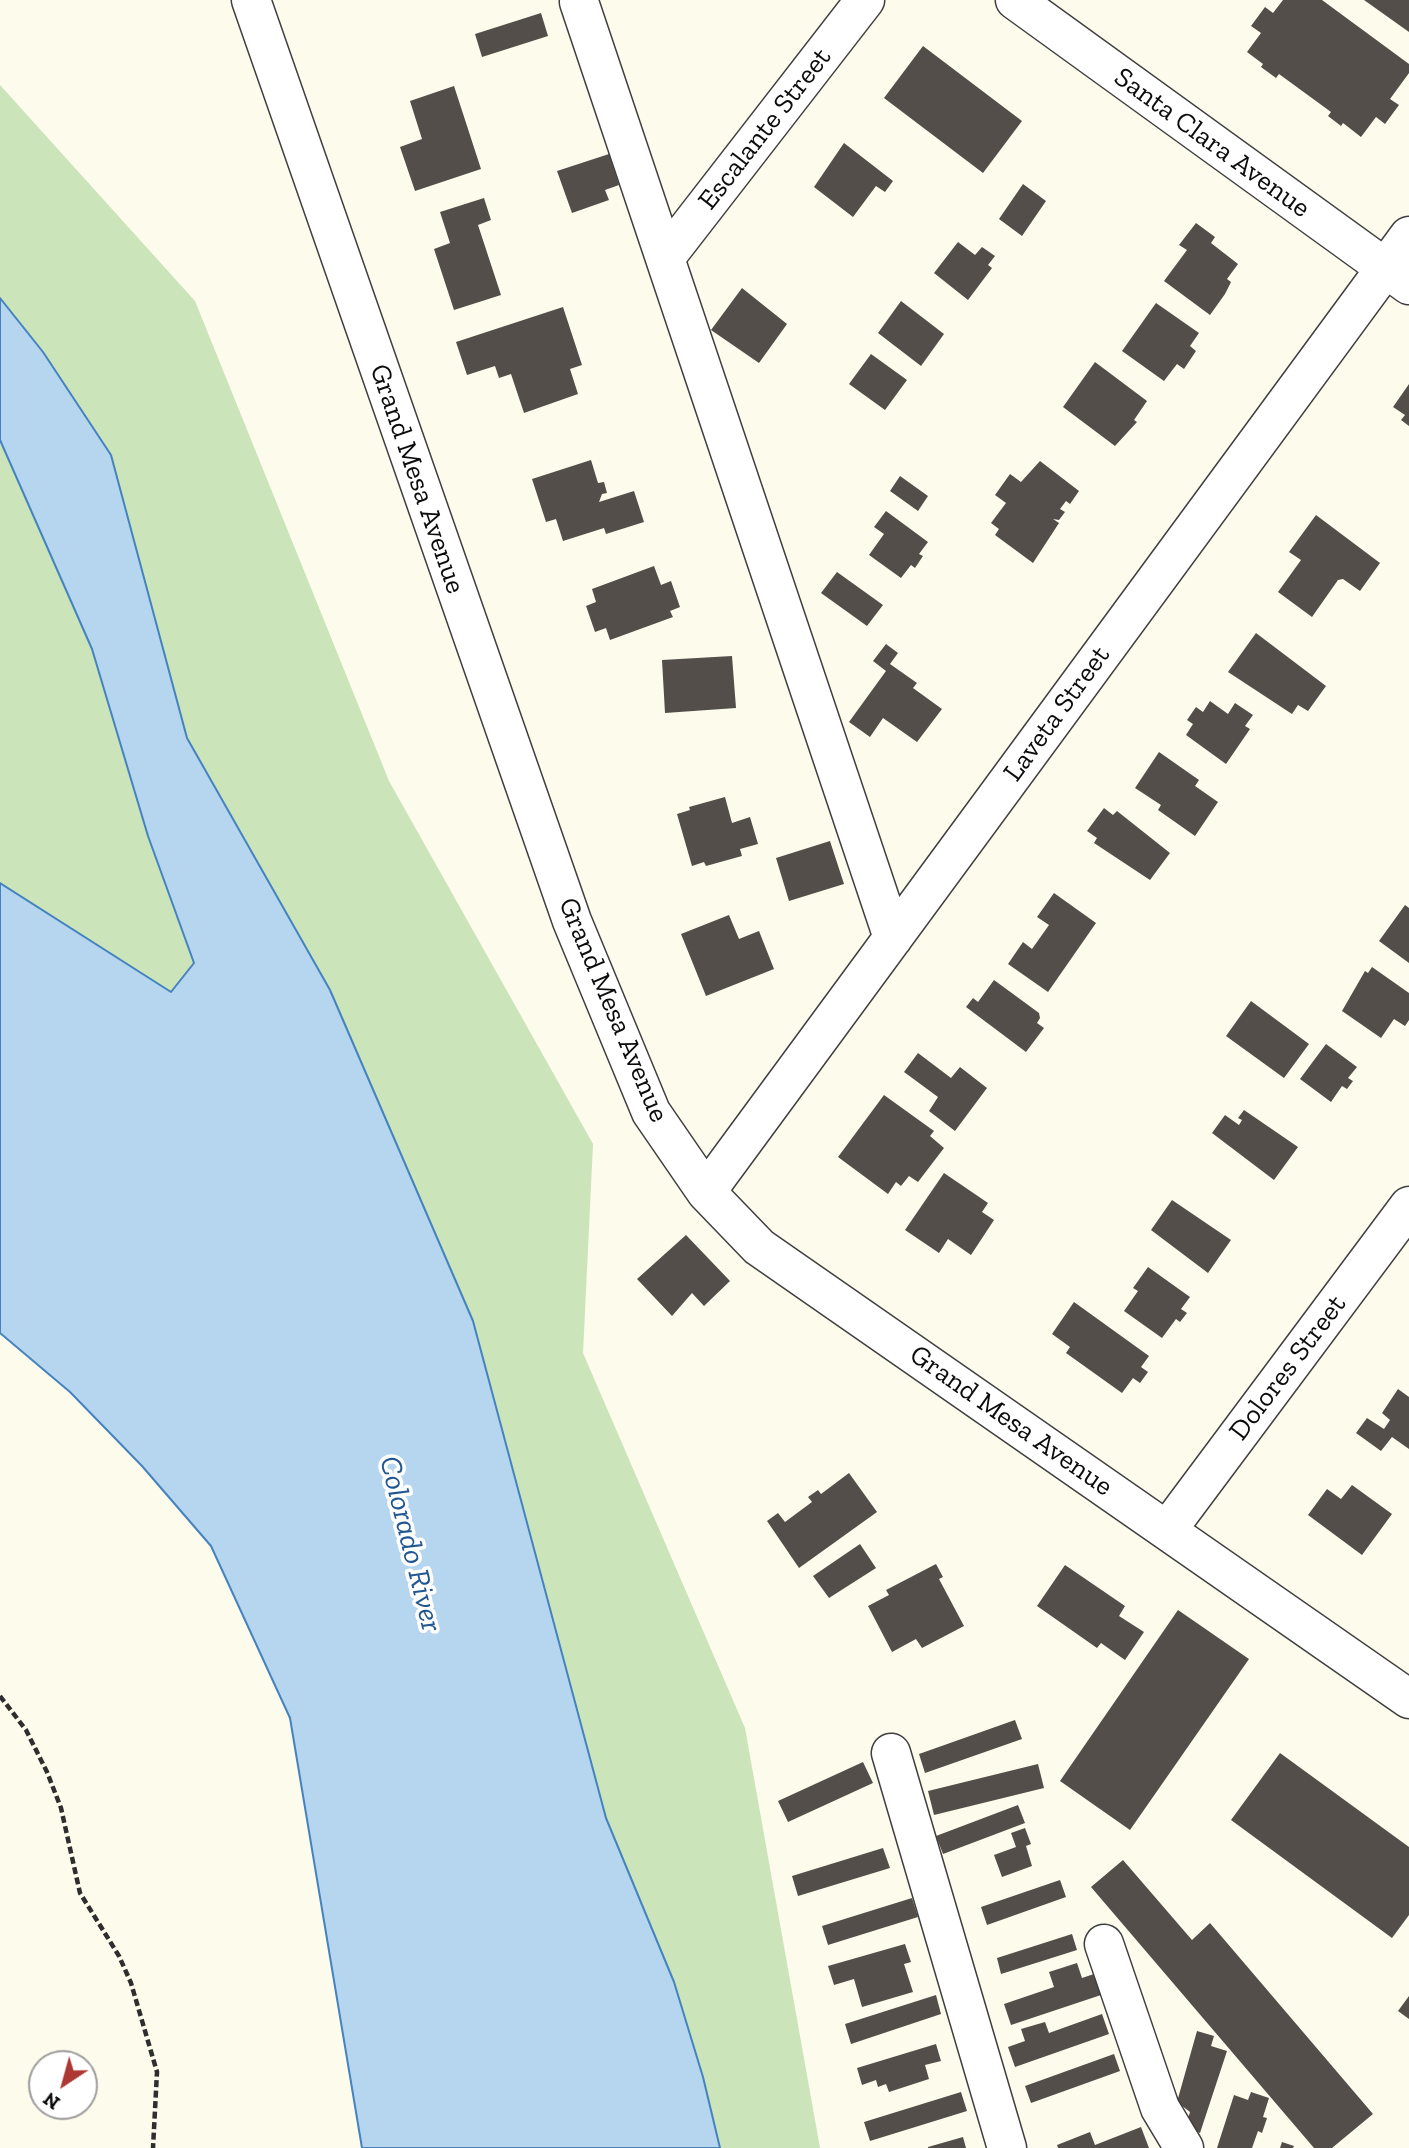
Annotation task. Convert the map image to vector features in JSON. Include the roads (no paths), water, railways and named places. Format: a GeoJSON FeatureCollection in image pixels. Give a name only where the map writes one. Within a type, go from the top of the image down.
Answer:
{"type":"FeatureCollection","features":[{"type":"Feature","properties":{"kind":"street","name":"Grand Mesa Avenue"},"geometry":{"type":"LineString","coordinates":[[251,0],[572,921],[651,1112],[706,1192],[759,1247],[1409,1699]]}},
{"type":"Feature","properties":{"kind":"street","name":"Escalante Street"},"geometry":{"type":"LineString","coordinates":[[665,258],[865,0]]}},
{"type":"Feature","properties":{"kind":"street","name":"Santa Clara Avenue"},"geometry":{"type":"LineString","coordinates":[[1015,0],[1397,276]]}},
{"type":"Feature","properties":{"kind":"street"},"geometry":{"type":"LineString","coordinates":[[579,2],[893,938]]}},
{"type":"Feature","properties":{"kind":"street","name":"Laveta Street"},"geometry":{"type":"LineString","coordinates":[[706,1192],[893,938],[1397,276],[1409,236]]}},
{"type":"Feature","properties":{"kind":"street","name":"Dolores Street"},"geometry":{"type":"LineString","coordinates":[[1168,1530],[1409,1206]]}},
{"type":"Feature","properties":{"kind":"street"},"geometry":{"type":"LineString","coordinates":[[891,1753],[1007,2148]]}},
{"type":"Feature","properties":{"kind":"street"},"geometry":{"type":"LineString","coordinates":[[1104,1944],[1160,2108],[1184,2148]]}},
{"type":"Feature","properties":{"kind":"water","name":"Colorado River"},"geometry":{"type":"Polygon","coordinates":[[[0,298],[43,352],[111,455],[187,738],[330,990],[473,1321],[606,1818],[674,1982],[703,2077],[720,2148],[362,2148],[290,1718],[211,1546],[142,1466],[70,1392],[0,1333],[0,883],[171,992],[194,963],[148,836],[92,649],[0,440],[0,298]]]}}]}
